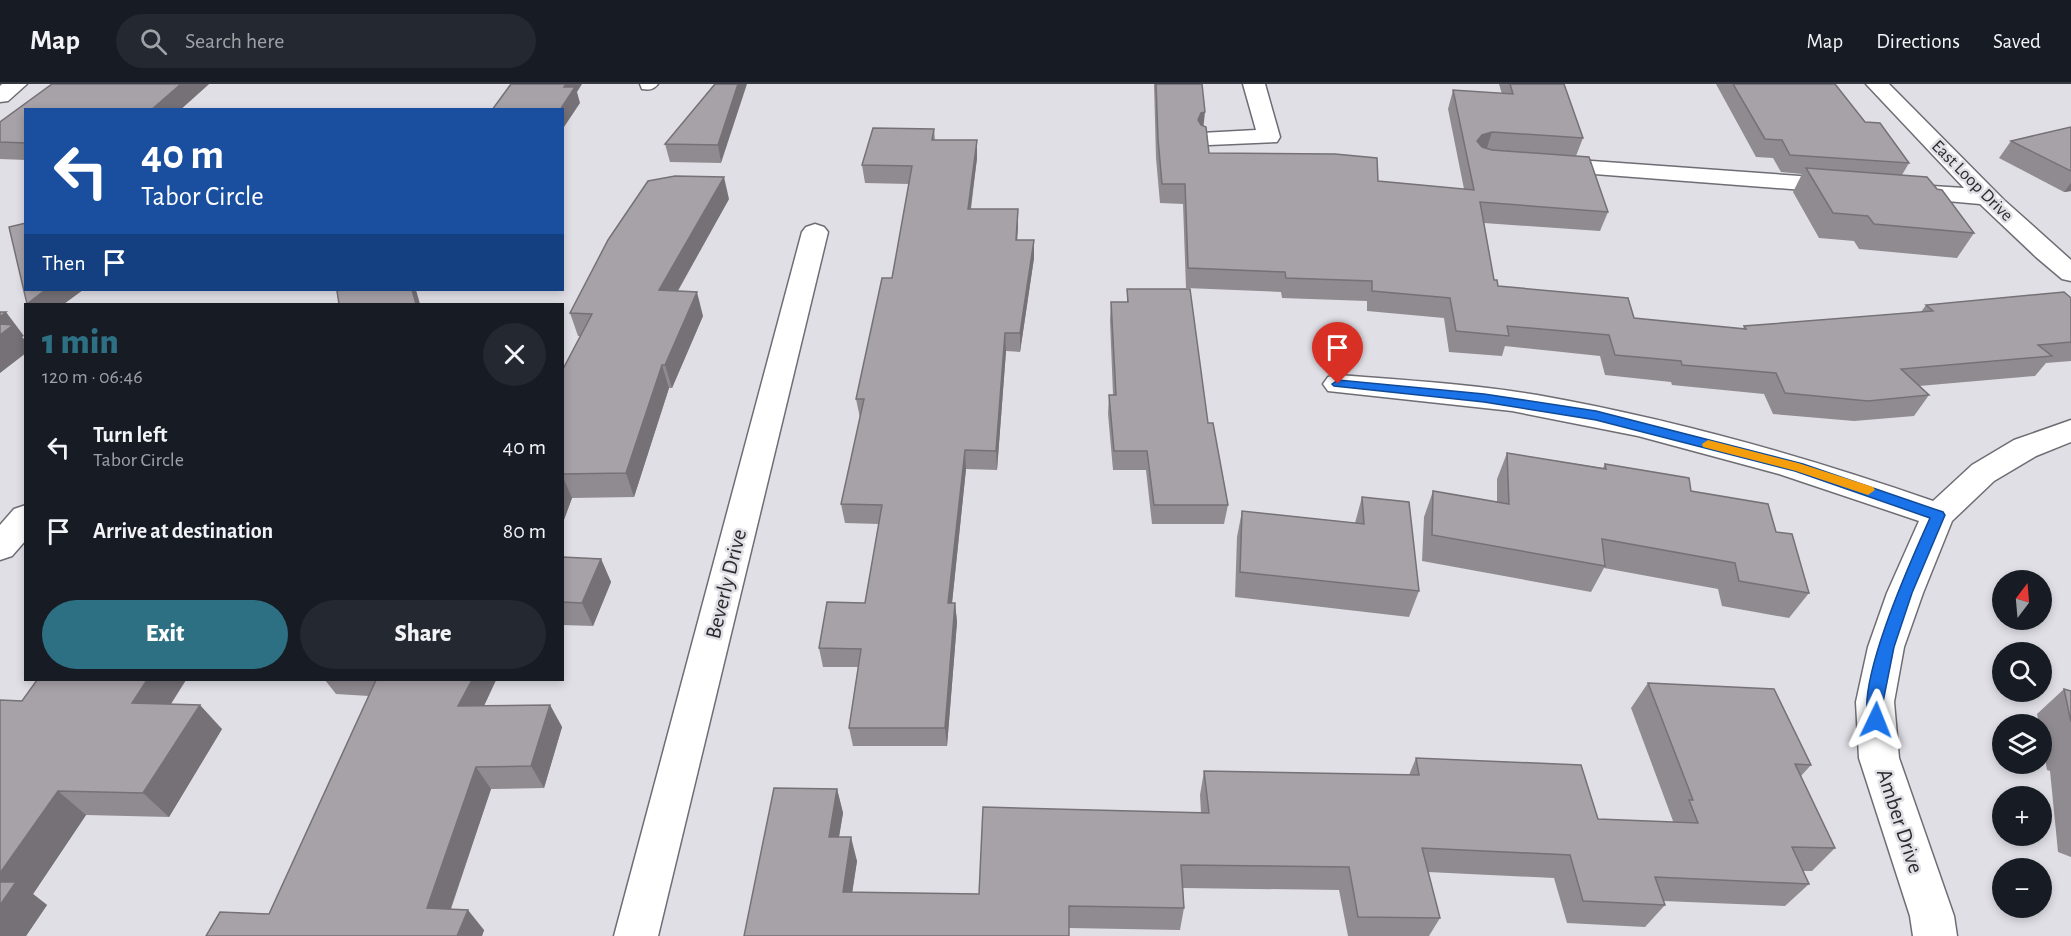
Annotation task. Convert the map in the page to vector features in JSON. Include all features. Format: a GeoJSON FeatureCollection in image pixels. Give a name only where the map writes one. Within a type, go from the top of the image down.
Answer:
{"type":"FeatureCollection","features":[{"type":"Feature","properties":{"kind":"street"},"geometry":{"type":"LineString","coordinates":[[0,96],[16,84]]}},
{"type":"Feature","properties":{"kind":"street"},"geometry":{"type":"LineString","coordinates":[[1209,138],[1269,137],[1254,84]]}},
{"type":"Feature","properties":{"kind":"street","name":"East Loop Drive"},"geometry":{"type":"LineString","coordinates":[[1877,84],[2042,250],[2071,273]]}},
{"type":"Feature","properties":{"kind":"street"},"geometry":{"type":"LineString","coordinates":[[1534,164],[1988,197]]}},
{"type":"Feature","properties":{"kind":"street","name":"Beverly Drive"},"geometry":{"type":"LineString","coordinates":[[636,936],[815,232]]}},
{"type":"Feature","properties":{"kind":"street"},"geometry":{"type":"LineString","coordinates":[[1338,384],[1484,398],[1596,416],[1798,467],[1938,515]]}},
{"type":"Feature","properties":{"kind":"street","name":"Amber Drive"},"geometry":{"type":"LineString","coordinates":[[1935,936],[1932,916],[1879,758],[1875,702],[1886,647],[1905,593],[1938,515],[1983,473],[2025,448],[2071,430]]}},
{"type":"Feature","properties":{"kind":"street"},"geometry":{"type":"LineString","coordinates":[[0,547],[24,519]]}},
{"type":"Feature","properties":{"kind":"building"},"geometry":{"type":"Polygon","coordinates":[[[52,84],[181,84],[153,108],[24,108],[24,143],[0,142],[0,122],[52,84]]]}},
{"type":"Feature","properties":{"kind":"building"},"geometry":{"type":"Polygon","coordinates":[[[511,84],[566,84],[564,87],[575,87],[561,108],[493,108],[511,84]]]}},
{"type":"Feature","properties":{"kind":"building"},"geometry":{"type":"Polygon","coordinates":[[[715,84],[738,84],[718,145],[665,144],[715,84]]]}},
{"type":"Feature","properties":{"kind":"building"},"geometry":{"type":"Polygon","coordinates":[[[1156,84],[1202,84],[1205,112],[1201,113],[1198,120],[1206,127],[1209,153],[1335,154],[1377,158],[1378,181],[1474,190],[1453,90],[1513,94],[1510,84],[1564,84],[1583,138],[1492,132],[1482,135],[1477,141],[1482,147],[1492,150],[1589,157],[1608,212],[1480,202],[1494,280],[1497,280],[1498,286],[1628,298],[1634,318],[1746,329],[1744,326],[1933,311],[1926,305],[2064,292],[2071,298],[2071,342],[2038,345],[2052,356],[1901,369],[1929,395],[1868,401],[1785,393],[1776,373],[1682,365],[1681,361],[1615,355],[1609,335],[1507,326],[1509,336],[1456,331],[1450,298],[1372,291],[1372,281],[1286,278],[1285,272],[1188,268],[1185,184],[1162,184],[1156,84]]]}},
{"type":"Feature","properties":{"kind":"building"},"geometry":{"type":"Polygon","coordinates":[[[1733,84],[1835,84],[1865,122],[1880,123],[1909,163],[1790,155],[1782,140],[1765,139],[1733,84]]]}},
{"type":"Feature","properties":{"kind":"building"},"geometry":{"type":"Polygon","coordinates":[[[2071,127],[2071,171],[2011,141],[2071,127]]]}},
{"type":"Feature","properties":{"kind":"building"},"geometry":{"type":"Polygon","coordinates":[[[873,128],[934,129],[932,140],[977,140],[968,209],[1018,209],[1016,240],[1034,240],[1020,333],[1005,333],[996,451],[965,450],[948,603],[955,603],[945,728],[849,728],[861,649],[819,648],[827,602],[865,603],[882,505],[841,504],[864,399],[856,399],[882,278],[892,278],[912,166],[862,165],[873,128]]]}},
{"type":"Feature","properties":{"kind":"building"},"geometry":{"type":"Polygon","coordinates":[[[1806,168],[1927,177],[1937,189],[1942,190],[1974,233],[1874,224],[1868,216],[1833,213],[1806,168]]]}},
{"type":"Feature","properties":{"kind":"building"},"geometry":{"type":"Polygon","coordinates":[[[675,176],[724,177],[659,290],[697,292],[665,365],[662,365],[626,473],[564,474],[564,367],[592,314],[570,313],[608,240],[648,181],[675,176]]]}},
{"type":"Feature","properties":{"kind":"building"},"geometry":{"type":"Polygon","coordinates":[[[24,223],[24,291],[44,291],[28,303],[27,303],[9,227],[24,223]]]}},
{"type":"Feature","properties":{"kind":"building"},"geometry":{"type":"Polygon","coordinates":[[[1127,289],[1190,289],[1208,423],[1213,423],[1228,505],[1154,505],[1147,451],[1114,451],[1109,395],[1116,395],[1111,302],[1128,302],[1127,289]]]}},
{"type":"Feature","properties":{"kind":"building"},"geometry":{"type":"Polygon","coordinates":[[[337,291],[412,291],[416,303],[339,303],[337,291]]]}},
{"type":"Feature","properties":{"kind":"building"},"geometry":{"type":"Polygon","coordinates":[[[0,324],[13,325],[0,335],[0,324]]]}},
{"type":"Feature","properties":{"kind":"building"},"geometry":{"type":"Polygon","coordinates":[[[1507,453],[1606,469],[1605,464],[1689,478],[1691,491],[1768,504],[1776,532],[1792,534],[1809,593],[1739,581],[1735,563],[1602,539],[1605,566],[1432,535],[1433,491],[1509,504],[1507,453]]]}},
{"type":"Feature","properties":{"kind":"building"},"geometry":{"type":"Polygon","coordinates":[[[1362,497],[1409,502],[1419,591],[1240,572],[1242,511],[1364,524],[1362,497]]]}},
{"type":"Feature","properties":{"kind":"building"},"geometry":{"type":"Polygon","coordinates":[[[564,557],[601,559],[582,603],[564,602],[564,557]]]}},
{"type":"Feature","properties":{"kind":"building"},"geometry":{"type":"Polygon","coordinates":[[[36,681],[146,681],[132,703],[200,705],[143,793],[58,791],[0,873],[0,700],[22,701],[36,681]]]}},
{"type":"Feature","properties":{"kind":"building"},"geometry":{"type":"Polygon","coordinates":[[[376,681],[471,681],[458,706],[550,705],[531,766],[476,767],[427,908],[468,910],[457,936],[206,936],[220,912],[269,914],[376,681]]]}},
{"type":"Feature","properties":{"kind":"building"},"geometry":{"type":"Polygon","coordinates":[[[1648,683],[1774,689],[1811,765],[1795,764],[1835,848],[1792,847],[1809,884],[1655,877],[1665,905],[1583,901],[1570,855],[1422,848],[1440,918],[1358,917],[1349,867],[1181,865],[1184,908],[1069,906],[1069,936],[744,936],[774,788],[837,789],[829,837],[851,837],[843,892],[979,894],[983,807],[1209,813],[1204,771],[1419,775],[1416,758],[1581,765],[1598,819],[1698,823],[1689,800],[1693,800],[1648,683]]]}},
{"type":"Feature","properties":{"kind":"building"},"geometry":{"type":"Polygon","coordinates":[[[2064,689],[2071,691],[2071,722],[2064,689]]]}},
{"type":"Feature","properties":{"kind":"building"},"geometry":{"type":"Polygon","coordinates":[[[0,882],[16,882],[0,905],[0,882]]]}},
{"type":"Feature","properties":{"kind":"slow traffic"},"geometry":{"type":"LineString","coordinates":[[1708,444],[1798,467],[1868,490]]}},
{"type":"Feature","properties":{"kind":"route"},"geometry":{"type":"LineString","coordinates":[[1338,384],[1533,404],[1596,416],[1798,467],[1938,515],[1905,593],[1886,647],[1875,702],[1876,720]]}}]}
